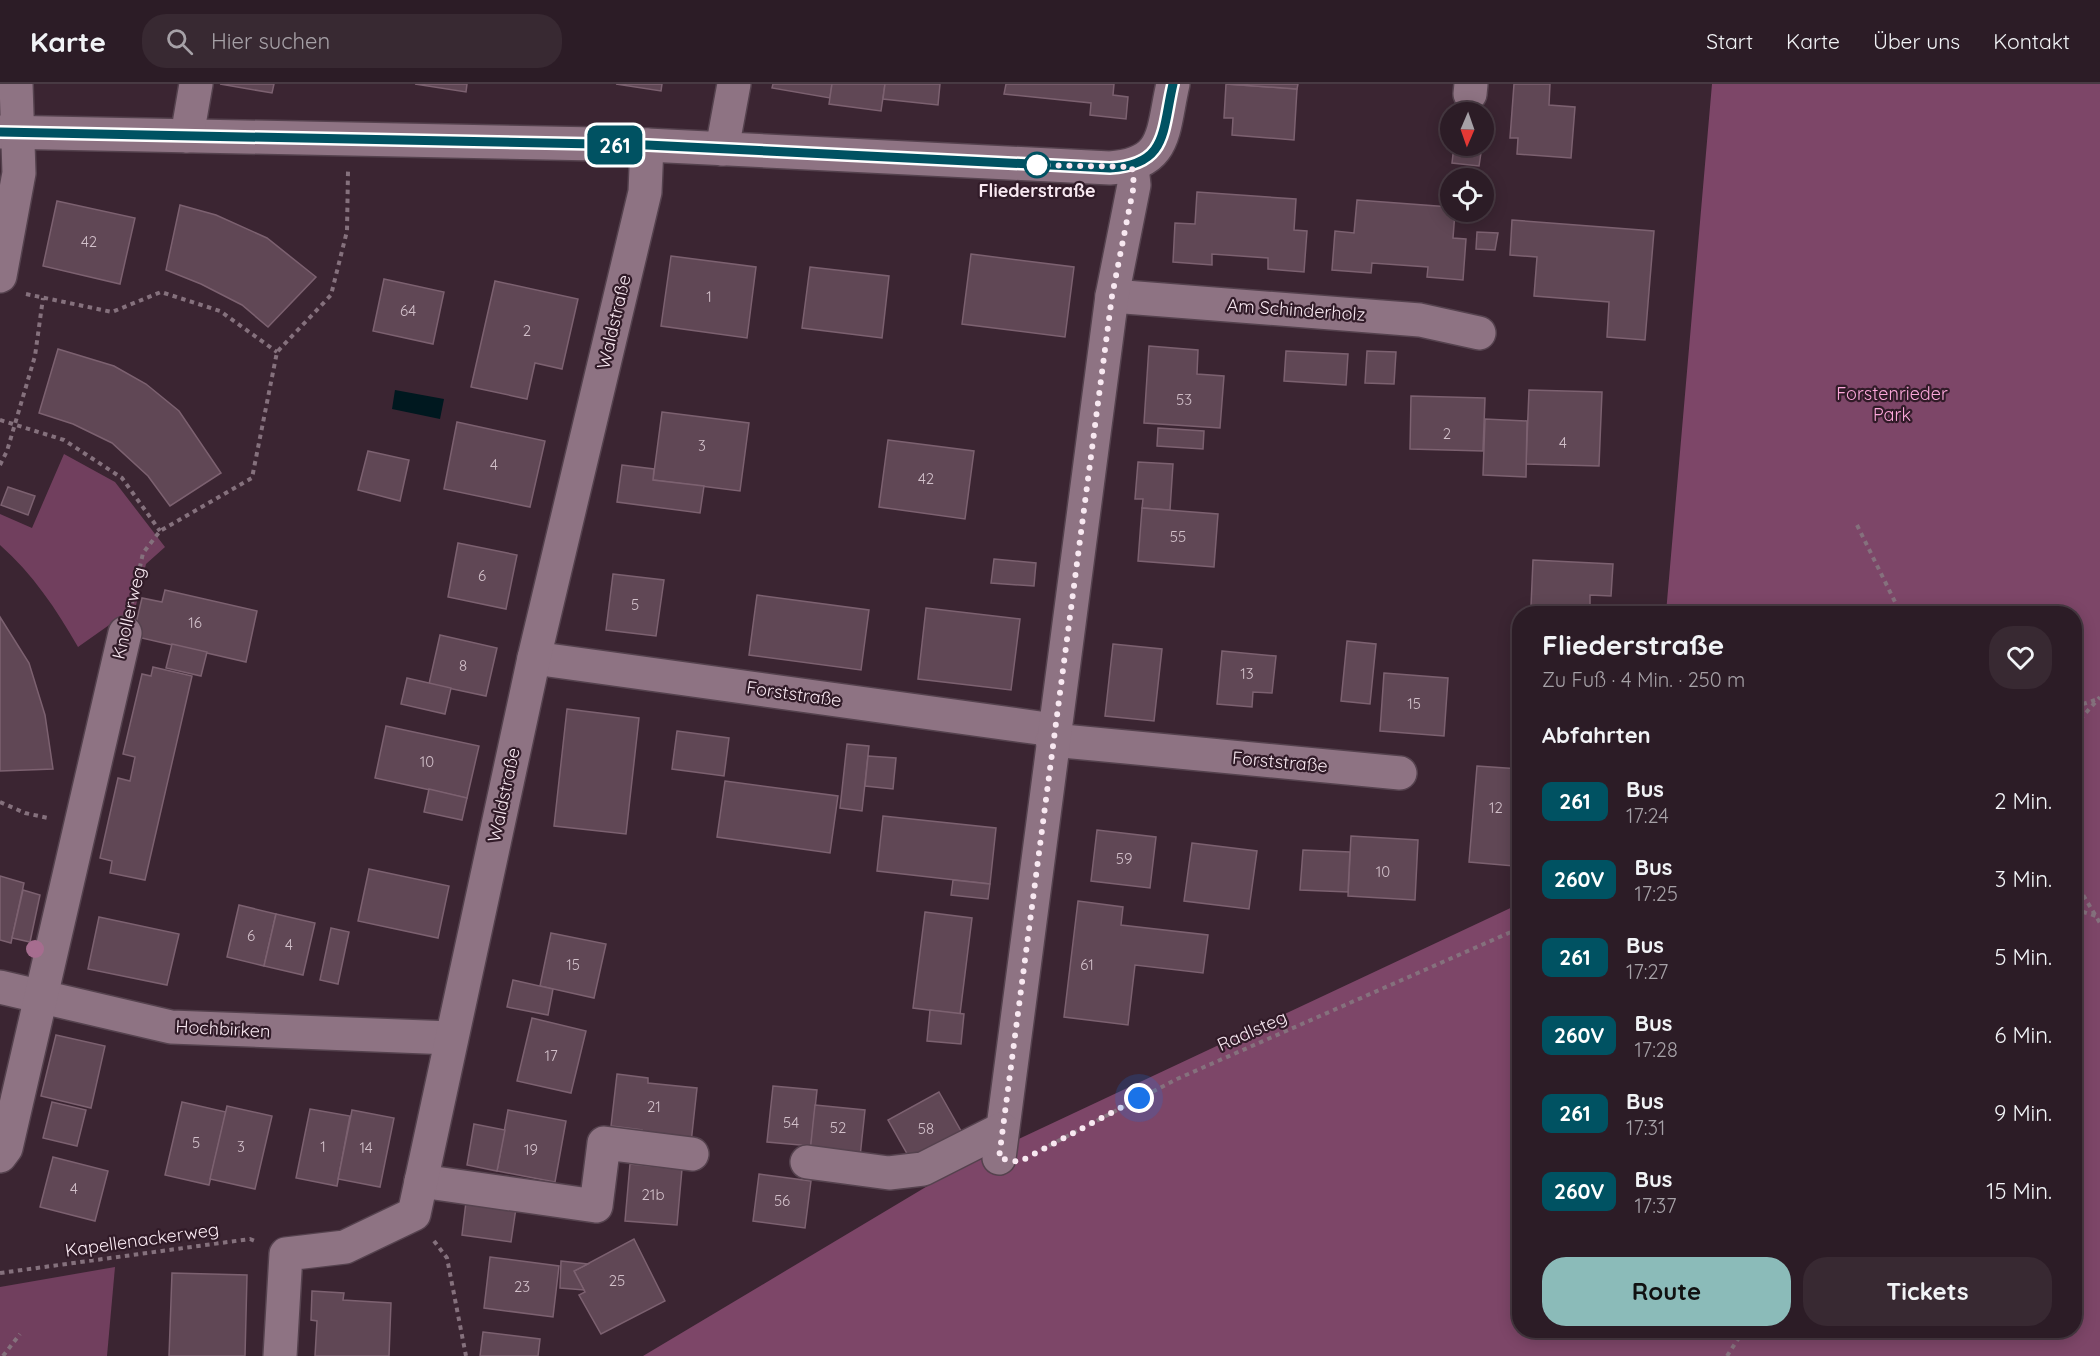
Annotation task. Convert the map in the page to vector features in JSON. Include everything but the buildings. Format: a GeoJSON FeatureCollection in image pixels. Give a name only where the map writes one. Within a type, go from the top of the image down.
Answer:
{"type":"FeatureCollection","features":[{"type":"Feature","properties":{"kind":"street"},"geometry":{"type":"LineString","coordinates":[[11,285],[20,173],[10,132],[16,84]]}},
{"type":"Feature","properties":{"kind":"street"},"geometry":{"type":"LineString","coordinates":[[187,136],[196,84]]}},
{"type":"Feature","properties":{"kind":"street"},"geometry":{"type":"LineString","coordinates":[[722,149],[734,84]]}},
{"type":"Feature","properties":{"kind":"street"},"geometry":{"type":"LineString","coordinates":[[10,132],[647,145],[1099,168],[1132,167],[1149,158],[1160,142],[1173,84]]}},
{"type":"Feature","properties":{"kind":"street","name":"Waldstraße"},"geometry":{"type":"LineString","coordinates":[[414,1214],[534,658],[645,192],[647,145]]}},
{"type":"Feature","properties":{"kind":"street"},"geometry":{"type":"LineString","coordinates":[[807,1162],[889,1173],[923,1169],[1000,1144],[1037,885],[1053,735],[1112,296],[1134,185],[1132,167]]}},
{"type":"Feature","properties":{"kind":"street","name":"Am Schinderholz"},"geometry":{"type":"LineString","coordinates":[[1112,296],[1420,320],[1479,333]]}},
{"type":"Feature","properties":{"kind":"street","name":"Knollerweg"},"geometry":{"type":"LineString","coordinates":[[0,1156],[6,1148],[39,997],[125,633]]}},
{"type":"Feature","properties":{"kind":"street","name":"Forststraße"},"geometry":{"type":"LineString","coordinates":[[534,658],[1053,735],[1400,773]]}},
{"type":"Feature","properties":{"kind":"street","name":"Hochbirken"},"geometry":{"type":"LineString","coordinates":[[0,987],[171,1027],[451,1038]]}},
{"type":"Feature","properties":{"kind":"street"},"geometry":{"type":"LineString","coordinates":[[421,1180],[596,1206],[604,1143],[692,1154]]}},
{"type":"Feature","properties":{"kind":"street"},"geometry":{"type":"LineString","coordinates":[[280,1356],[286,1254],[345,1247],[414,1214]]}},
{"type":"Feature","properties":{"kind":"path"},"geometry":{"type":"LineString","coordinates":[[11,285],[43,298],[112,312],[161,292],[220,311],[277,352],[331,295],[347,231],[349,140]]}},
{"type":"Feature","properties":{"kind":"path"},"geometry":{"type":"LineString","coordinates":[[0,465],[16,424],[35,356],[43,298]]}},
{"type":"Feature","properties":{"kind":"path","name":"Knollerweg"},"geometry":{"type":"LineString","coordinates":[[125,633],[143,553],[160,531],[252,478],[277,352]]}},
{"type":"Feature","properties":{"kind":"path"},"geometry":{"type":"LineString","coordinates":[[0,420],[64,440],[122,478],[160,531]]}},
{"type":"Feature","properties":{"kind":"path"},"geometry":{"type":"LineString","coordinates":[[1857,525],[1897,606]]}},
{"type":"Feature","properties":{"kind":"path"},"geometry":{"type":"LineString","coordinates":[[2082,704],[2098,698]]}},
{"type":"Feature","properties":{"kind":"path"},"geometry":{"type":"LineString","coordinates":[[2082,717],[2098,698]]}},
{"type":"Feature","properties":{"kind":"path"},"geometry":{"type":"LineString","coordinates":[[0,802],[25,813],[80,824]]}},
{"type":"Feature","properties":{"kind":"path"},"geometry":{"type":"LineString","coordinates":[[2082,893],[2100,923]]}},
{"type":"Feature","properties":{"kind":"path"},"geometry":{"type":"LineString","coordinates":[[2082,912],[2096,916]]}},
{"type":"Feature","properties":{"kind":"path","name":"Radlsteg"},"geometry":{"type":"LineString","coordinates":[[1000,1144],[1019,1162],[1177,1079],[1512,932]]}},
{"type":"Feature","properties":{"kind":"path"},"geometry":{"type":"LineString","coordinates":[[414,1214],[447,1258],[466,1356]]}},
{"type":"Feature","properties":{"kind":"path","name":"Kapellenackerweg"},"geometry":{"type":"LineString","coordinates":[[0,1273],[250,1239],[286,1254]]}},
{"type":"Feature","properties":{"kind":"path"},"geometry":{"type":"LineString","coordinates":[[3,1356],[20,1334]]}},
{"type":"Feature","properties":{"kind":"path"},"geometry":{"type":"LineString","coordinates":[[1727,1356],[1739,1338]]}},
{"type":"Feature","properties":{"kind":"shaded area"},"geometry":{"type":"Polygon","coordinates":[[[64,454],[115,482],[165,547],[146,564],[131,626],[112,623],[78,647],[43,593],[0,545],[0,514],[32,528],[64,454]]]}},
{"type":"Feature","properties":{"kind":"shaded area"},"geometry":{"type":"Polygon","coordinates":[[[115,1267],[107,1356],[0,1356],[0,1287],[115,1267]]]}},
{"type":"Feature","properties":{"kind":"green space","name":"Forstenrieder Park"},"geometry":{"type":"Polygon","coordinates":[[[1712,84],[2100,84],[2100,1356],[643,1356],[961,1166],[1512,907],[1512,1338],[2082,1338],[2082,606],[1667,606],[1712,84]]]}},
{"type":"Feature","properties":{"kind":"water"},"geometry":{"type":"Polygon","coordinates":[[[395,390],[444,399],[440,419],[392,409],[395,390]]]}},
{"type":"Feature","properties":{"kind":"bus line","name":"261"},"geometry":{"type":"LineString","coordinates":[[0,132],[647,145],[1110,168],[1132,167],[1149,158],[1160,142],[1173,84]]}},
{"type":"Feature","properties":{"kind":"place","name":"Fliederstraße"},"geometry":{"type":"Point","coordinates":[1037,165]}},
{"type":"Feature","properties":{"kind":"route"},"geometry":{"type":"LineString","coordinates":[[1037,165],[1132,167],[1134,185],[1112,296],[1074,593],[1052,740],[1037,885],[999,1158],[1019,1162],[1139,1098]]}}]}
